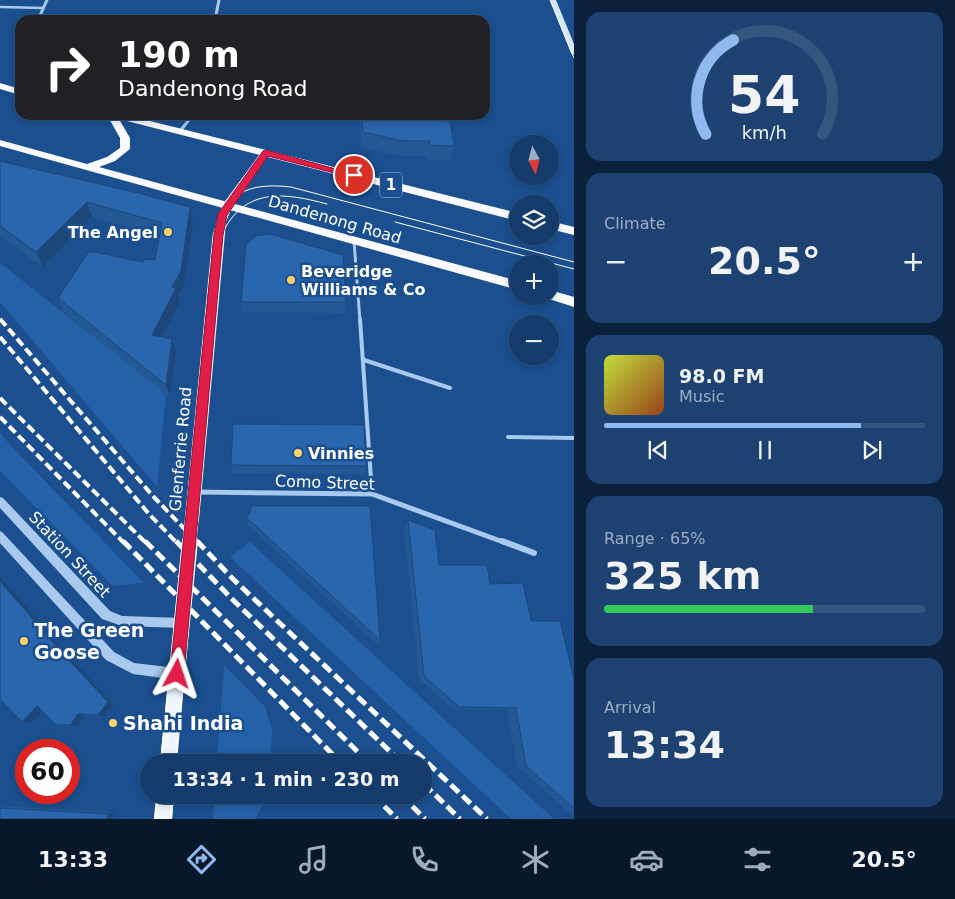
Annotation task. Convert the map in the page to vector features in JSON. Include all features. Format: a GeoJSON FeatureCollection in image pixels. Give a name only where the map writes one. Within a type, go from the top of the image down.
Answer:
{"type":"FeatureCollection","features":[{"type":"Feature","properties":{"kind":"highway"},"geometry":{"type":"LineString","coordinates":[[0,86],[15,90]]}},
{"type":"Feature","properties":{"kind":"highway"},"geometry":{"type":"LineString","coordinates":[[88,167],[111,159],[125,149],[125,138],[115,120]]}},
{"type":"Feature","properties":{"kind":"highway","name":"1"},"geometry":{"type":"LineString","coordinates":[[133,120],[509,215]]}},
{"type":"Feature","properties":{"kind":"highway","name":"Dandenong Road"},"geometry":{"type":"LineString","coordinates":[[0,142],[509,284]]}},
{"type":"Feature","properties":{"kind":"highway"},"geometry":{"type":"LineString","coordinates":[[559,227],[574,231]]}},
{"type":"Feature","properties":{"kind":"highway"},"geometry":{"type":"LineString","coordinates":[[559,298],[574,302]]}},
{"type":"Feature","properties":{"kind":"main road"},"geometry":{"type":"LineString","coordinates":[[553,0],[574,53]]}},
{"type":"Feature","properties":{"kind":"main road","name":"Glenferrie Road"},"geometry":{"type":"LineString","coordinates":[[169,754],[219,235],[227,206],[266,153]]}},
{"type":"Feature","properties":{"kind":"main road"},"geometry":{"type":"LineString","coordinates":[[163,819],[164,804]]}},
{"type":"Feature","properties":{"kind":"street"},"geometry":{"type":"LineString","coordinates":[[40,15],[47,0]]}},
{"type":"Feature","properties":{"kind":"street"},"geometry":{"type":"LineString","coordinates":[[217,15],[219,0]]}},
{"type":"Feature","properties":{"kind":"street"},"geometry":{"type":"LineString","coordinates":[[180,131],[189,120]]}},
{"type":"Feature","properties":{"kind":"street","name":"Como Street"},"geometry":{"type":"LineString","coordinates":[[194,492],[372,494],[534,553]]}},
{"type":"Feature","properties":{"kind":"street","name":"Station Street"},"geometry":{"type":"LineString","coordinates":[[0,501],[106,615],[122,622],[182,623]]}},
{"type":"Feature","properties":{"kind":"street"},"geometry":{"type":"LineString","coordinates":[[0,536],[110,656],[133,668],[177,674]]}},
{"type":"Feature","properties":{"kind":"lane"},"geometry":{"type":"LineString","coordinates":[[0,7],[43,8]]}},
{"type":"Feature","properties":{"kind":"lane"},"geometry":{"type":"LineString","coordinates":[[354,241],[364,360],[372,494]]}},
{"type":"Feature","properties":{"kind":"lane"},"geometry":{"type":"LineString","coordinates":[[364,360],[450,388]]}},
{"type":"Feature","properties":{"kind":"lane"},"geometry":{"type":"LineString","coordinates":[[508,437],[574,438]]}},
{"type":"Feature","properties":{"kind":"shaded area"},"geometry":{"type":"Polygon","coordinates":[[[0,263],[90,334],[101,336],[166,394],[157,487],[0,302],[0,263]]]}},
{"type":"Feature","properties":{"kind":"shaded area"},"geometry":{"type":"Polygon","coordinates":[[[0,433],[144,583],[113,586],[0,471],[0,433]]]}},
{"type":"Feature","properties":{"kind":"shaded area"},"geometry":{"type":"Polygon","coordinates":[[[250,542],[554,819],[511,819],[230,557],[250,542]]]}},
{"type":"Feature","properties":{"kind":"shaded area"},"geometry":{"type":"Polygon","coordinates":[[[224,665],[265,707],[272,730],[270,754],[218,754],[224,665]]]}},
{"type":"Feature","properties":{"kind":"shaded area"},"geometry":{"type":"Polygon","coordinates":[[[214,804],[262,804],[256,819],[213,819],[214,804]]]}},
{"type":"Feature","properties":{"kind":"building"},"geometry":{"type":"Polygon","coordinates":[[[362,120],[450,121],[454,146],[430,145],[430,141],[403,141],[363,132],[362,120]]]}},
{"type":"Feature","properties":{"kind":"building"},"geometry":{"type":"Polygon","coordinates":[[[0,161],[190,207],[181,271],[172,287],[176,288],[152,335],[172,339],[166,385],[58,298],[89,251],[143,262],[145,259],[155,260],[162,223],[87,202],[36,252],[0,226],[0,161]]]}},
{"type":"Feature","properties":{"kind":"building"},"geometry":{"type":"Polygon","coordinates":[[[270,234],[343,255],[346,302],[241,302],[246,245],[256,236],[270,234]]]}},
{"type":"Feature","properties":{"kind":"building","name":"Vinnies"},"geometry":{"type":"Polygon","coordinates":[[[233,424],[364,425],[366,466],[231,465],[233,424]]]}},
{"type":"Feature","properties":{"kind":"building"},"geometry":{"type":"Polygon","coordinates":[[[252,506],[370,506],[380,640],[247,518],[252,506]]]}},
{"type":"Feature","properties":{"kind":"building"},"geometry":{"type":"Polygon","coordinates":[[[408,520],[435,530],[439,565],[487,565],[490,584],[523,583],[531,621],[560,621],[574,679],[574,808],[526,766],[516,708],[459,707],[424,676],[408,520]]]}},
{"type":"Feature","properties":{"kind":"building"},"geometry":{"type":"Polygon","coordinates":[[[0,581],[63,654],[108,702],[98,715],[78,714],[70,725],[56,725],[37,706],[22,722],[0,699],[0,581]]]}},
{"type":"Feature","properties":{"kind":"building"},"geometry":{"type":"Polygon","coordinates":[[[0,808],[108,814],[107,819],[0,819],[0,808]]]}},
{"type":"Feature","properties":{"kind":"tram line"},"geometry":{"type":"LineString","coordinates":[[550,0],[574,58]]}},
{"type":"Feature","properties":{"kind":"tram line"},"geometry":{"type":"LineString","coordinates":[[183,543],[213,236],[224,210],[231,200],[240,193],[262,186],[291,187],[574,262]]}},
{"type":"Feature","properties":{"kind":"tram line"},"geometry":{"type":"LineString","coordinates":[[196,543],[224,230],[233,216],[244,206],[256,200],[282,196],[297,197],[327,204]]}},
{"type":"Feature","properties":{"kind":"tram line"},"geometry":{"type":"LineString","coordinates":[[395,222],[574,269]]}},
{"type":"Feature","properties":{"kind":"tram line"},"geometry":{"type":"LineString","coordinates":[[162,754],[183,541]]}},
{"type":"Feature","properties":{"kind":"tram line"},"geometry":{"type":"LineString","coordinates":[[177,754],[196,541]]}},
{"type":"Feature","properties":{"kind":"tram line"},"geometry":{"type":"LineString","coordinates":[[155,819],[157,804]]}},
{"type":"Feature","properties":{"kind":"tram line"},"geometry":{"type":"LineString","coordinates":[[171,819],[172,804]]}},
{"type":"Feature","properties":{"kind":"railway"},"geometry":{"type":"LineString","coordinates":[[2,321],[0,319],[152,495],[198,543]]}},
{"type":"Feature","properties":{"kind":"railway"},"geometry":{"type":"LineString","coordinates":[[0,337],[149,514],[177,543]]}},
{"type":"Feature","properties":{"kind":"railway"},"geometry":{"type":"LineString","coordinates":[[0,398],[146,543]]}},
{"type":"Feature","properties":{"kind":"railway"},"geometry":{"type":"LineString","coordinates":[[0,417],[124,543]]}},
{"type":"Feature","properties":{"kind":"railway"},"geometry":{"type":"LineString","coordinates":[[123,541],[332,754]]}},
{"type":"Feature","properties":{"kind":"railway"},"geometry":{"type":"LineString","coordinates":[[145,541],[360,754]]}},
{"type":"Feature","properties":{"kind":"railway"},"geometry":{"type":"LineString","coordinates":[[176,541],[232,599],[393,754]]}},
{"type":"Feature","properties":{"kind":"railway"},"geometry":{"type":"LineString","coordinates":[[197,541],[233,579],[487,819]]}},
{"type":"Feature","properties":{"kind":"railway"},"geometry":{"type":"LineString","coordinates":[[432,792],[460,819]]}},
{"type":"Feature","properties":{"kind":"railway"},"geometry":{"type":"LineString","coordinates":[[382,804],[397,819]]}},
{"type":"Feature","properties":{"kind":"railway"},"geometry":{"type":"LineString","coordinates":[[410,804],[425,819]]}},
{"type":"Feature","properties":{"kind":"place","name":"The Angel"},"geometry":{"type":"Point","coordinates":[168,232]}},
{"type":"Feature","properties":{"kind":"place","name":"Beveridge Williams & Co"},"geometry":{"type":"Point","coordinates":[291,280]}},
{"type":"Feature","properties":{"kind":"place","name":"Vinnies"},"geometry":{"type":"Point","coordinates":[298,453]}},
{"type":"Feature","properties":{"kind":"place","name":"The Green Goose"},"geometry":{"type":"Point","coordinates":[24,641]}},
{"type":"Feature","properties":{"kind":"place","name":"Shahi India"},"geometry":{"type":"Point","coordinates":[113,723]}},
{"type":"Feature","properties":{"kind":"route"},"geometry":{"type":"LineString","coordinates":[[177,674],[219,235],[223,214],[266,153],[354,175]]}}]}
